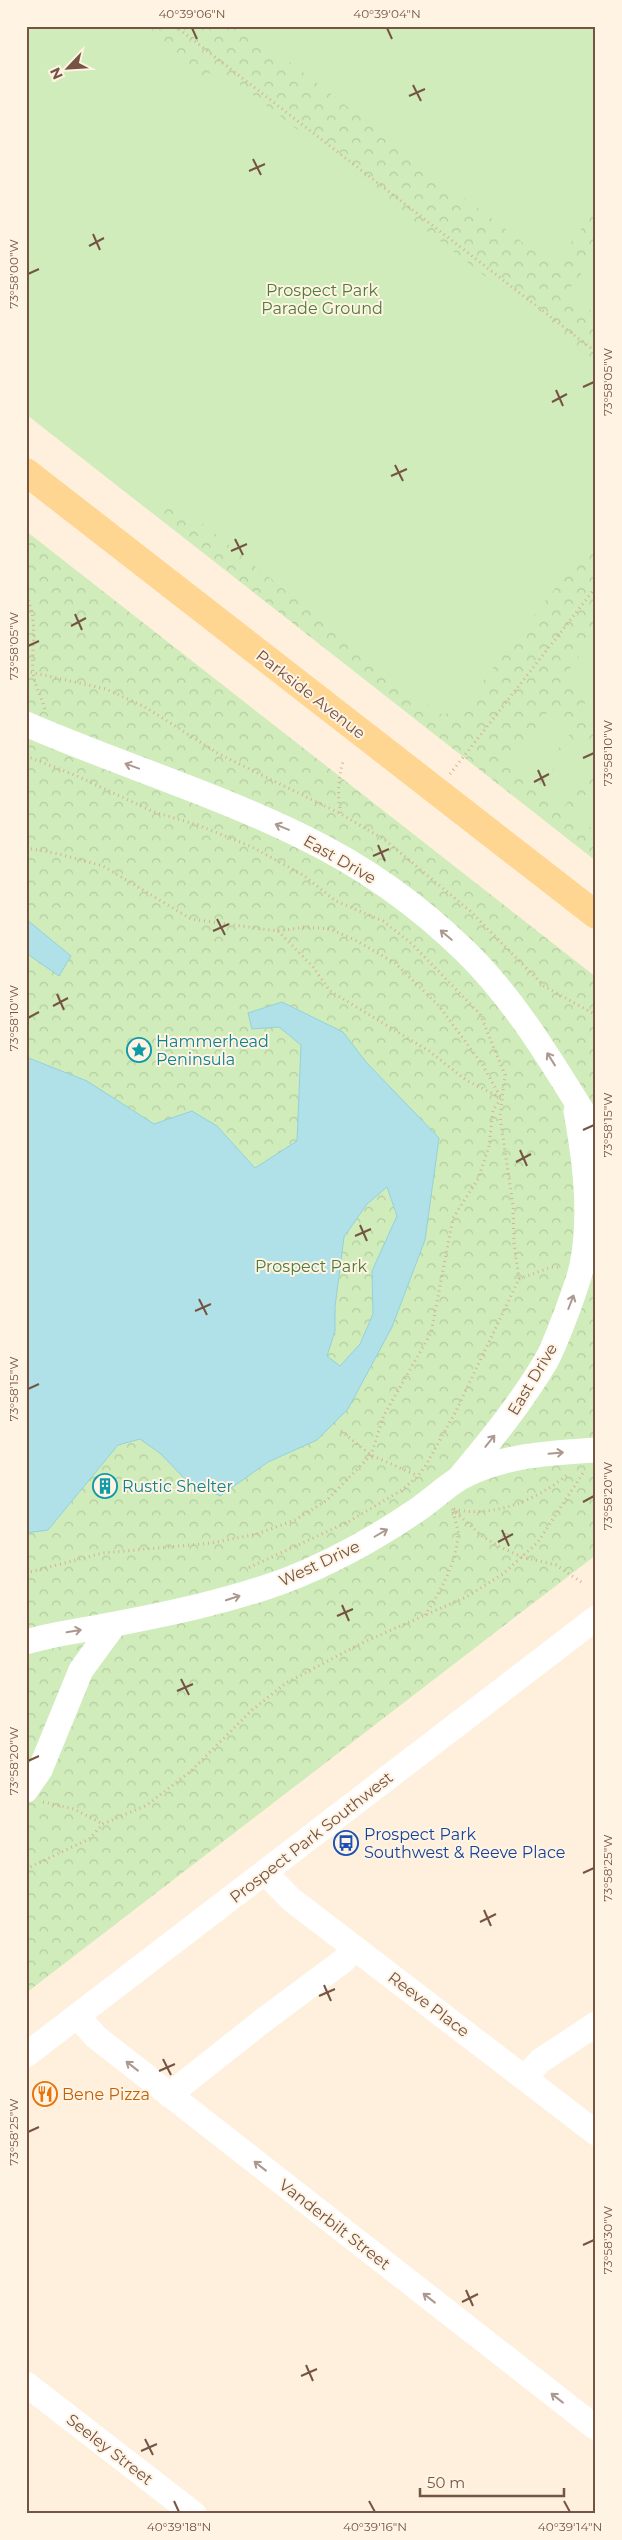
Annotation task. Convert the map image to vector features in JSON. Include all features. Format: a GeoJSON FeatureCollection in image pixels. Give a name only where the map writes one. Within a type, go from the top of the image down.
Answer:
{"type":"FeatureCollection","features":[{"type":"Feature","properties":{"kind":"main road","name":"Parkside Avenue"},"geometry":{"type":"LineString","coordinates":[[26,472],[596,915]]}},
{"type":"Feature","properties":{"kind":"street","name":"East Drive"},"geometry":{"type":"LineString","coordinates":[[26,724],[304,836],[368,872],[401,896],[466,952],[485,972],[520,1013],[552,1061],[574,1101],[596,1134]]}},
{"type":"Feature","properties":{"kind":"street","name":"East Drive"},"geometry":{"type":"LineString","coordinates":[[574,1101],[584,1156],[586,1231],[582,1266]]}},
{"type":"Feature","properties":{"kind":"street","name":"East Drive"},"geometry":{"type":"LineString","coordinates":[[459,1479],[509,1418],[546,1360],[574,1293],[596,1230]]}},
{"type":"Feature","properties":{"kind":"street","name":"West Drive"},"geometry":{"type":"LineString","coordinates":[[26,1642],[74,1630],[214,1604],[284,1581],[321,1566],[398,1523],[459,1479],[507,1460],[530,1455],[591,1459]]}},
{"type":"Feature","properties":{"kind":"street","name":"Prospect Park Southwest"},"geometry":{"type":"LineString","coordinates":[[26,2055],[595,1619]]}},
{"type":"Feature","properties":{"kind":"street"},"geometry":{"type":"LineString","coordinates":[[31,1797],[40,1770],[81,1670],[114,1624]]}},
{"type":"Feature","properties":{"kind":"street","name":"Reeve Place"},"geometry":{"type":"LineString","coordinates":[[265,1873],[292,1900],[596,2133]]}},
{"type":"Feature","properties":{"kind":"street"},"geometry":{"type":"LineString","coordinates":[[170,2095],[264,2019],[343,1961],[356,1948]]}},
{"type":"Feature","properties":{"kind":"street","name":"Vanderbilt Street"},"geometry":{"type":"LineString","coordinates":[[77,2016],[96,2038],[596,2428]]}},
{"type":"Feature","properties":{"kind":"street"},"geometry":{"type":"LineString","coordinates":[[525,2078],[540,2061],[596,2024]]}},
{"type":"Feature","properties":{"kind":"street","name":"Seeley Street"},"geometry":{"type":"LineString","coordinates":[[26,2384],[194,2514]]}},
{"type":"Feature","properties":{"kind":"path"},"geometry":{"type":"LineString","coordinates":[[175,26],[596,352]]}},
{"type":"Feature","properties":{"kind":"path"},"geometry":{"type":"LineString","coordinates":[[449,775],[596,588]]}},
{"type":"Feature","properties":{"kind":"path"},"geometry":{"type":"LineString","coordinates":[[26,596],[33,616],[32,652],[35,686],[44,705],[51,735]]}},
{"type":"Feature","properties":{"kind":"path"},"geometry":{"type":"LineString","coordinates":[[26,756],[77,776],[154,812],[198,825],[252,847],[303,875],[336,901],[382,921],[412,944],[480,1014],[505,1075],[500,1117],[513,1205],[514,1243],[519,1279],[456,1411],[418,1476],[402,1490],[348,1522],[245,1569]]}},
{"type":"Feature","properties":{"kind":"path"},"geometry":{"type":"LineString","coordinates":[[341,814],[338,798],[338,780],[343,762]]}},
{"type":"Feature","properties":{"kind":"path"},"geometry":{"type":"LineString","coordinates":[[26,848],[59,854],[103,866],[191,919],[278,931],[306,927],[330,929],[355,940],[395,963],[439,1006],[482,1064],[501,1098]]}},
{"type":"Feature","properties":{"kind":"path"},"geometry":{"type":"LineString","coordinates":[[278,931],[313,967],[330,991],[429,1051],[466,1080],[501,1098]]}},
{"type":"Feature","properties":{"kind":"path"},"geometry":{"type":"LineString","coordinates":[[26,1573],[103,1552],[212,1543],[277,1528],[326,1502],[371,1454],[384,1415],[431,1333],[453,1218],[478,1180],[489,1146],[493,1110],[501,1098]]}},
{"type":"Feature","properties":{"kind":"path"},"geometry":{"type":"LineString","coordinates":[[519,1279],[551,1267],[582,1266]]}},
{"type":"Feature","properties":{"kind":"path"},"geometry":{"type":"LineString","coordinates":[[342,1431],[371,1454],[418,1476],[425,1482]]}},
{"type":"Feature","properties":{"kind":"path"},"geometry":{"type":"LineString","coordinates":[[26,1869],[89,1839],[103,1824],[147,1805],[191,1770],[252,1710],[286,1683],[362,1643],[424,1617],[486,1586],[538,1542],[591,1459]]}},
{"type":"Feature","properties":{"kind":"path"},"geometry":{"type":"LineString","coordinates":[[451,1508],[470,1513],[497,1508],[537,1496],[576,1468]]}},
{"type":"Feature","properties":{"kind":"path"},"geometry":{"type":"LineString","coordinates":[[451,1508],[482,1536],[498,1546],[522,1557],[556,1565],[584,1584]]}},
{"type":"Feature","properties":{"kind":"path"},"geometry":{"type":"LineString","coordinates":[[424,1617],[440,1593],[455,1550],[458,1531],[451,1508]]}},
{"type":"Feature","properties":{"kind":"path"},"geometry":{"type":"LineString","coordinates":[[31,1797],[74,1809],[103,1824]]}},
{"type":"Feature","properties":{"kind":"green space","name":"Prospect Park Parade Ground"},"geometry":{"type":"Polygon","coordinates":[[[26,26],[596,26],[596,861],[26,414],[26,26]]]}},
{"type":"Feature","properties":{"kind":"green space","name":"Prospect Park Parade Ground"},"geometry":{"type":"Polygon","coordinates":[[[26,26],[132,26],[202,82],[216,66],[596,363],[596,536],[458,713],[439,714],[169,497],[155,515],[26,414],[26,26]]]}},
{"type":"Feature","properties":{"kind":"green space"},"geometry":{"type":"Polygon","coordinates":[[[243,26],[596,26],[596,210],[553,266],[243,26]]]}},
{"type":"Feature","properties":{"kind":"green space"},"geometry":{"type":"Polygon","coordinates":[[[596,254],[596,315],[567,292],[596,254]]]}},
{"type":"Feature","properties":{"kind":"green space","name":"Prospect Park"},"geometry":{"type":"Polygon","coordinates":[[[26,531],[596,977],[596,1555],[26,1993],[26,531]]]}},
{"type":"Feature","properties":{"kind":"green space"},"geometry":{"type":"Polygon","coordinates":[[[596,635],[596,722],[580,709],[589,698],[572,683],[570,668],[596,635]]]}},
{"type":"Feature","properties":{"kind":"green space"},"geometry":{"type":"Polygon","coordinates":[[[549,710],[574,729],[531,784],[507,764],[549,710]]]}},
{"type":"Feature","properties":{"kind":"green space"},"geometry":{"type":"Polygon","coordinates":[[[581,734],[596,746],[596,766],[563,808],[538,789],[581,734]]]}},
{"type":"Feature","properties":{"kind":"green space"},"geometry":{"type":"Polygon","coordinates":[[[596,781],[596,832],[571,813],[596,781]]]}},
{"type":"Feature","properties":{"kind":"water"},"geometry":{"type":"Polygon","coordinates":[[[26,919],[71,956],[59,976],[26,953],[26,919]]]}},
{"type":"Feature","properties":{"kind":"water"},"geometry":{"type":"Polygon","coordinates":[[[282,1002],[343,1032],[366,1062],[439,1138],[425,1240],[392,1327],[348,1409],[317,1440],[268,1462],[220,1496],[184,1478],[161,1454],[140,1439],[118,1445],[48,1530],[26,1533],[26,1057],[87,1081],[154,1124],[192,1111],[217,1126],[255,1168],[297,1141],[301,1045],[279,1027],[252,1029],[248,1013],[282,1002]],[[387,1187],[367,1204],[344,1237],[335,1307],[335,1331],[327,1356],[340,1366],[360,1344],[373,1314],[372,1271],[397,1216],[387,1187]]]}},
{"type":"Feature","properties":{"kind":"place","name":"Hammerhead Peninsula"},"geometry":{"type":"Point","coordinates":[139,1050]}},
{"type":"Feature","properties":{"kind":"place","name":"Rustic Shelter"},"geometry":{"type":"Point","coordinates":[105,1486]}},
{"type":"Feature","properties":{"kind":"place","name":"Prospect Park Southwest & Reeve Place"},"geometry":{"type":"Point","coordinates":[346,1843]}},
{"type":"Feature","properties":{"kind":"place","name":"Bene Pizza"},"geometry":{"type":"Point","coordinates":[45,2094]}}]}
